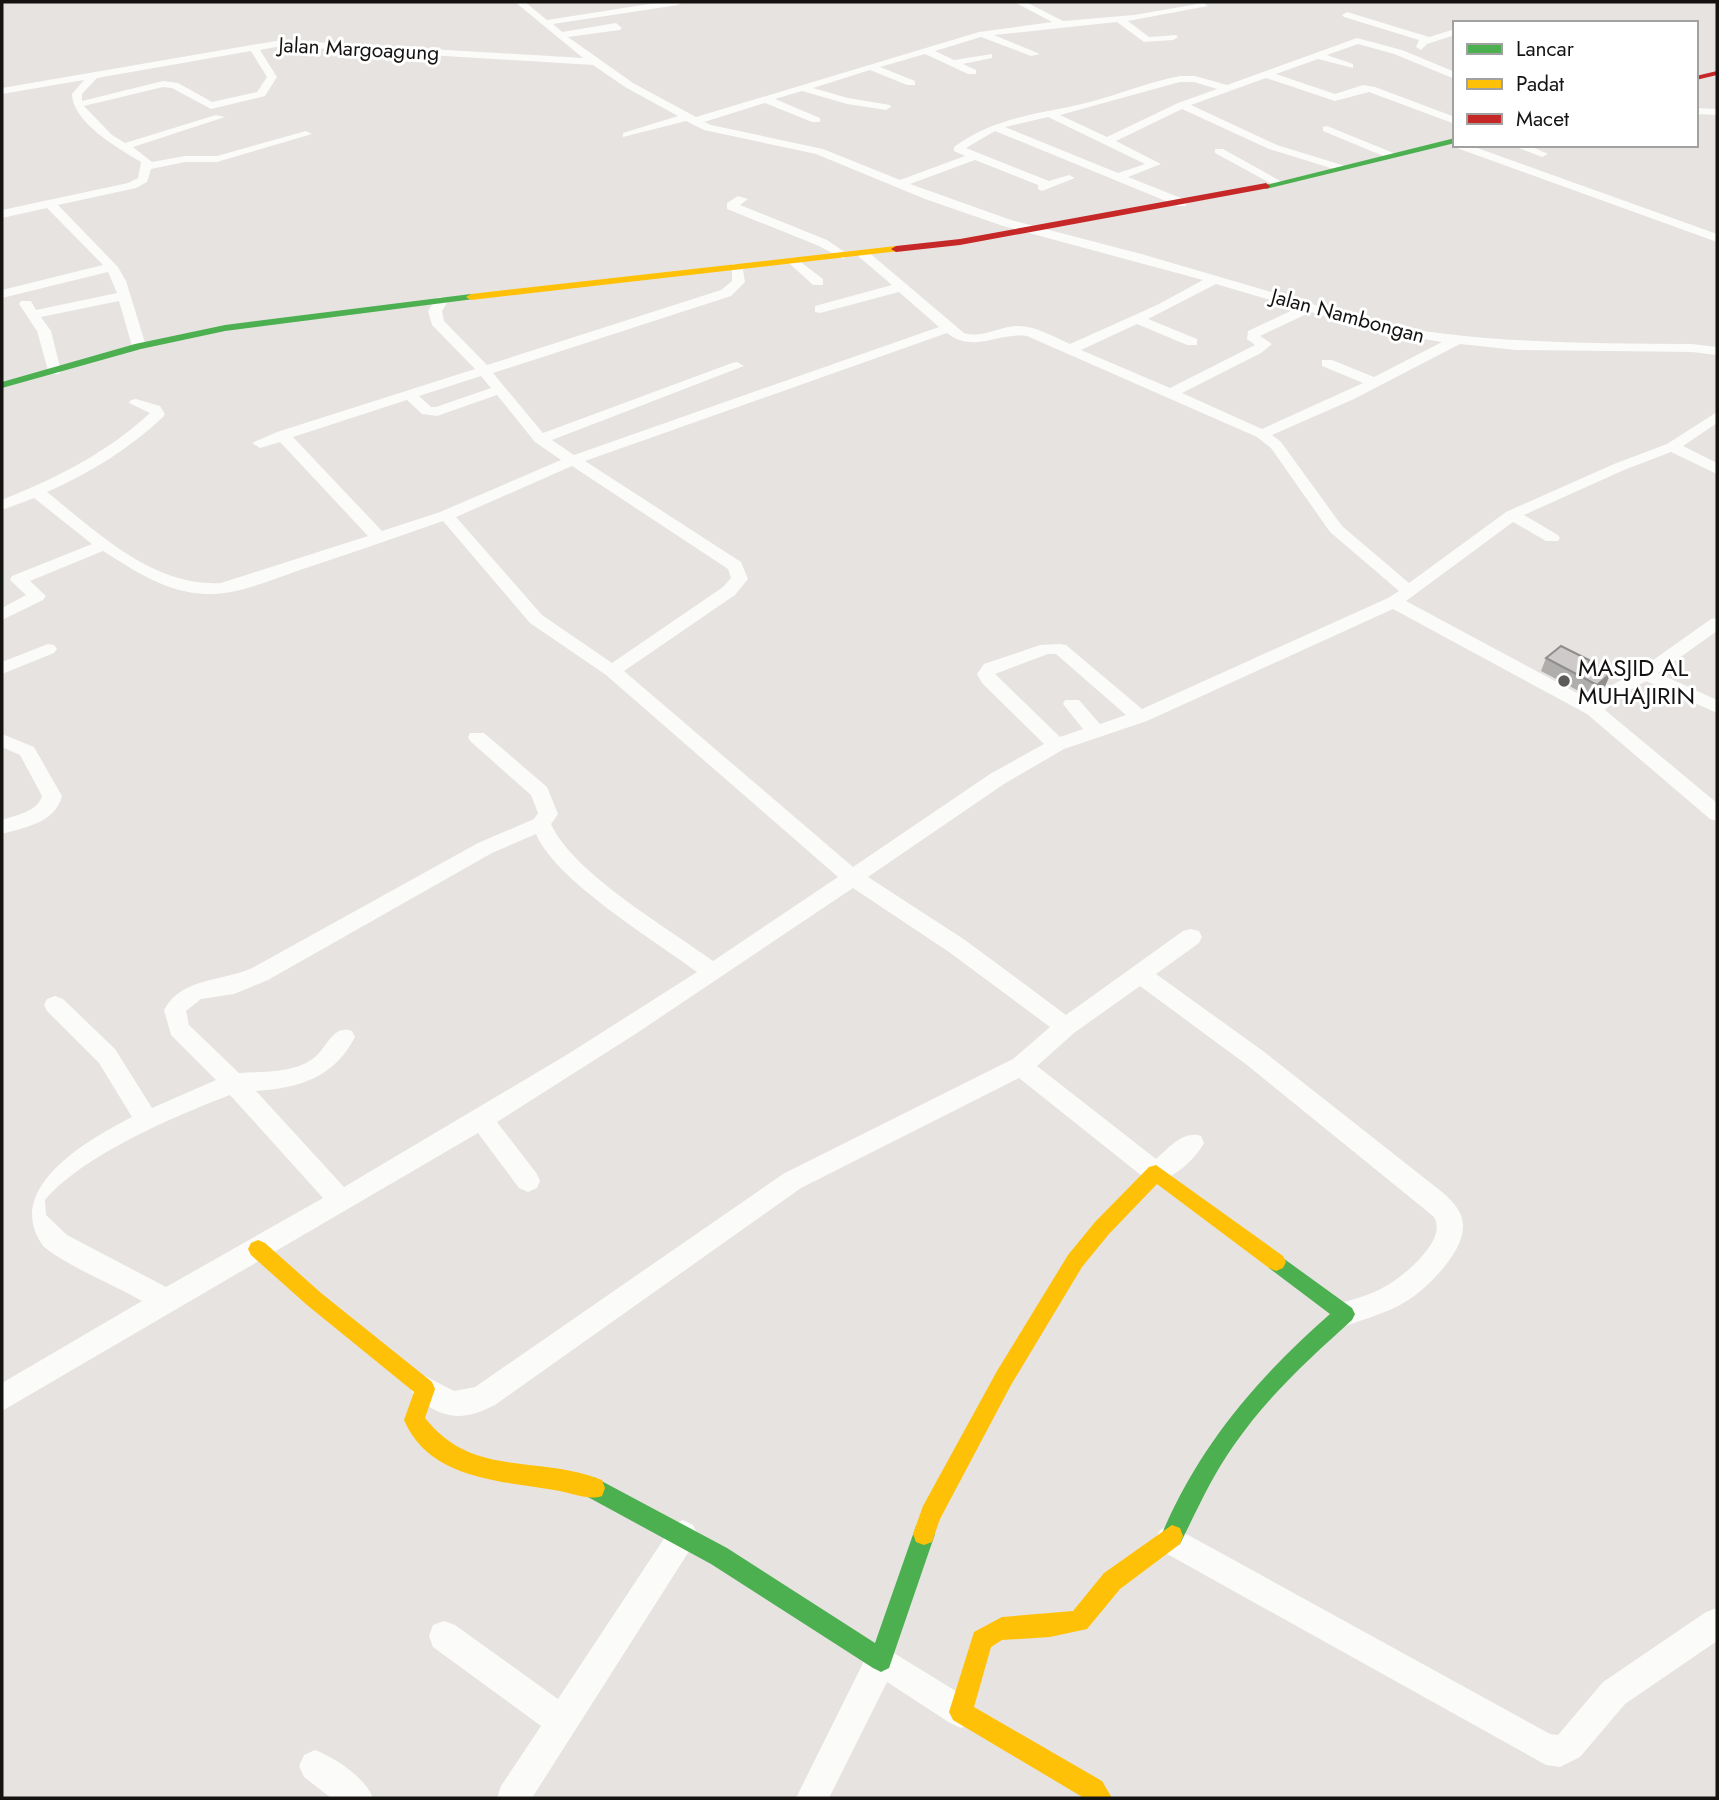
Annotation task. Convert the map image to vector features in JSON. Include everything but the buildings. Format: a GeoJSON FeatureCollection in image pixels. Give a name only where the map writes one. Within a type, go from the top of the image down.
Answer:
{"type":"FeatureCollection","features":[{"type":"Feature","properties":{"kind":"street"},"geometry":{"type":"LineString","coordinates":[[520,2],[595,62],[691,119],[722,131],[800,146],[991,218],[1067,221]]}},
{"type":"Feature","properties":{"kind":"street"},"geometry":{"type":"LineString","coordinates":[[544,23],[678,2]]}},
{"type":"Feature","properties":{"kind":"street"},"geometry":{"type":"LineString","coordinates":[[1019,2],[1062,24]]}},
{"type":"Feature","properties":{"kind":"street"},"geometry":{"type":"LineString","coordinates":[[627,135],[765,99],[982,34],[1119,19],[1203,6]]}},
{"type":"Feature","properties":{"kind":"street"},"geometry":{"type":"LineString","coordinates":[[1365,20],[1385,13]]}},
{"type":"Feature","properties":{"kind":"street"},"geometry":{"type":"LineString","coordinates":[[1347,15],[1429,40]]}},
{"type":"Feature","properties":{"kind":"street"},"geometry":{"type":"LineString","coordinates":[[1119,19],[1147,40],[1173,37]]}},
{"type":"Feature","properties":{"kind":"street"},"geometry":{"type":"LineString","coordinates":[[559,35],[617,28],[613,24]]}},
{"type":"Feature","properties":{"kind":"street"},"geometry":{"type":"LineString","coordinates":[[1367,43],[1397,30]]}},
{"type":"Feature","properties":{"kind":"street"},"geometry":{"type":"LineString","coordinates":[[1453,33],[1420,45],[1453,74]]}},
{"type":"Feature","properties":{"kind":"street"},"geometry":{"type":"LineString","coordinates":[[982,34],[1035,54]]}},
{"type":"Feature","properties":{"kind":"street"},"geometry":{"type":"LineString","coordinates":[[1109,140],[1224,88],[1357,41],[1430,56]]}},
{"type":"Feature","properties":{"kind":"street","name":"Jalan Margoagung"},"geometry":{"type":"LineString","coordinates":[[2,91],[281,43],[595,62]]}},
{"type":"Feature","properties":{"kind":"street"},"geometry":{"type":"LineString","coordinates":[[77,105],[163,84],[174,85],[211,106],[258,95],[272,77],[253,47]]}},
{"type":"Feature","properties":{"kind":"street"},"geometry":{"type":"LineString","coordinates":[[925,50],[972,72]]}},
{"type":"Feature","properties":{"kind":"street"},"geometry":{"type":"LineString","coordinates":[[1317,55],[1349,66]]}},
{"type":"Feature","properties":{"kind":"street"},"geometry":{"type":"LineString","coordinates":[[954,64],[988,56]]}},
{"type":"Feature","properties":{"kind":"street"},"geometry":{"type":"LineString","coordinates":[[870,66],[911,83]]}},
{"type":"Feature","properties":{"kind":"street"},"geometry":{"type":"LineString","coordinates":[[1698,77],[1717,72]]}},
{"type":"Feature","properties":{"kind":"street"},"geometry":{"type":"LineString","coordinates":[[1266,74],[1335,98],[1363,88],[1371,89],[1453,120]]}},
{"type":"Feature","properties":{"kind":"street"},"geometry":{"type":"LineString","coordinates":[[2,214],[132,186],[143,180],[146,166],[144,158],[122,147],[77,105],[77,93],[92,77]]}},
{"type":"Feature","properties":{"kind":"street"},"geometry":{"type":"LineString","coordinates":[[1069,178],[1045,186],[958,149],[981,133],[1031,116],[1089,106],[1185,78],[1224,88]]}},
{"type":"Feature","properties":{"kind":"street"},"geometry":{"type":"LineString","coordinates":[[800,87],[886,107]]}},
{"type":"Feature","properties":{"kind":"street"},"geometry":{"type":"LineString","coordinates":[[1139,90],[1182,105],[1273,147],[1341,168]]}},
{"type":"Feature","properties":{"kind":"street"},"geometry":{"type":"LineString","coordinates":[[765,99],[816,120]]}},
{"type":"Feature","properties":{"kind":"street"},"geometry":{"type":"LineString","coordinates":[[1698,111],[1717,112]]}},
{"type":"Feature","properties":{"kind":"street"},"geometry":{"type":"LineString","coordinates":[[1050,114],[1155,164],[1118,177]]}},
{"type":"Feature","properties":{"kind":"street"},"geometry":{"type":"LineString","coordinates":[[122,147],[220,117]]}},
{"type":"Feature","properties":{"kind":"street"},"geometry":{"type":"LineString","coordinates":[[1208,128],[1220,124]]}},
{"type":"Feature","properties":{"kind":"street"},"geometry":{"type":"LineString","coordinates":[[112,139],[163,125]]}},
{"type":"Feature","properties":{"kind":"street"},"geometry":{"type":"LineString","coordinates":[[997,128],[1182,203]]}},
{"type":"Feature","properties":{"kind":"street"},"geometry":{"type":"LineString","coordinates":[[1327,129],[1392,156]]}},
{"type":"Feature","properties":{"kind":"street"},"geometry":{"type":"LineString","coordinates":[[146,166],[185,159],[217,159],[306,134]]}},
{"type":"Feature","properties":{"kind":"street"},"geometry":{"type":"LineString","coordinates":[[2,384],[139,346],[225,328],[960,242],[1067,221],[1182,203],[1453,143]]}},
{"type":"Feature","properties":{"kind":"street"},"geometry":{"type":"LineString","coordinates":[[1465,147],[1717,238]]}},
{"type":"Feature","properties":{"kind":"street"},"geometry":{"type":"LineString","coordinates":[[1522,147],[1542,154]]}},
{"type":"Feature","properties":{"kind":"street"},"geometry":{"type":"LineString","coordinates":[[1219,151],[1278,183]]}},
{"type":"Feature","properties":{"kind":"street"},"geometry":{"type":"LineString","coordinates":[[899,184],[975,156]]}},
{"type":"Feature","properties":{"kind":"street"},"geometry":{"type":"LineString","coordinates":[[831,170],[853,164]]}},
{"type":"Feature","properties":{"kind":"street"},"geometry":{"type":"LineString","coordinates":[[742,198],[731,206],[823,243],[843,255]]}},
{"type":"Feature","properties":{"kind":"street"},"geometry":{"type":"LineString","coordinates":[[49,203],[112,267],[139,346]]}},
{"type":"Feature","properties":{"kind":"street","name":"Jalan Nambongan"},"geometry":{"type":"LineString","coordinates":[[991,218],[1391,331],[1455,341],[1516,346],[1692,348],[1717,351]]}},
{"type":"Feature","properties":{"kind":"street"},"geometry":{"type":"LineString","coordinates":[[862,253],[960,338],[970,341],[1012,330],[1023,330],[1262,434],[1276,445],[1336,529],[1401,596],[1594,710],[1717,814]]}},
{"type":"Feature","properties":{"kind":"street"},"geometry":{"type":"LineString","coordinates":[[794,261],[818,282]]}},
{"type":"Feature","properties":{"kind":"street"},"geometry":{"type":"LineString","coordinates":[[2,294],[112,267]]}},
{"type":"Feature","properties":{"kind":"street"},"geometry":{"type":"LineString","coordinates":[[260,443],[726,293],[739,282],[737,267]]}},
{"type":"Feature","properties":{"kind":"street"},"geometry":{"type":"LineString","coordinates":[[1069,350],[1139,320],[1214,280]]}},
{"type":"Feature","properties":{"kind":"street"},"geometry":{"type":"LineString","coordinates":[[820,309],[901,287]]}},
{"type":"Feature","properties":{"kind":"street"},"geometry":{"type":"LineString","coordinates":[[17,290],[44,331],[54,371]]}},
{"type":"Feature","properties":{"kind":"street"},"geometry":{"type":"LineString","coordinates":[[34,314],[124,296]]}},
{"type":"Feature","properties":{"kind":"street"},"geometry":{"type":"LineString","coordinates":[[437,303],[434,314],[438,322],[473,357],[540,439],[735,566],[739,572],[740,579],[729,591],[612,671]]}},
{"type":"Feature","properties":{"kind":"street"},"geometry":{"type":"LineString","coordinates":[[1169,394],[1256,350],[1265,344],[1254,339],[1253,334],[1311,307]]}},
{"type":"Feature","properties":{"kind":"street"},"geometry":{"type":"LineString","coordinates":[[1139,320],[1192,342]]}},
{"type":"Feature","properties":{"kind":"street"},"geometry":{"type":"LineString","coordinates":[[540,439],[748,375],[949,328]]}},
{"type":"Feature","properties":{"kind":"street"},"geometry":{"type":"LineString","coordinates":[[1262,434],[1375,383],[1455,341]]}},
{"type":"Feature","properties":{"kind":"street"},"geometry":{"type":"LineString","coordinates":[[1327,363],[1375,383]]}},
{"type":"Feature","properties":{"kind":"street"},"geometry":{"type":"LineString","coordinates":[[37,492],[104,545],[153,575],[176,584],[205,589],[222,587],[259,578],[446,515],[571,461],[748,375]]}},
{"type":"Feature","properties":{"kind":"street"},"geometry":{"type":"LineString","coordinates":[[408,394],[427,411],[437,412],[498,390]]}},
{"type":"Feature","properties":{"kind":"street"},"geometry":{"type":"LineString","coordinates":[[2,505],[37,492],[100,458],[158,414],[155,409],[136,403]]}},
{"type":"Feature","properties":{"kind":"street"},"geometry":{"type":"LineString","coordinates":[[2,1398],[576,1061],[998,779],[1056,745],[1140,718],[1401,596],[1512,515],[1619,467],[1672,447],[1717,416]]}},
{"type":"Feature","properties":{"kind":"street"},"geometry":{"type":"LineString","coordinates":[[282,435],[379,538]]}},
{"type":"Feature","properties":{"kind":"street"},"geometry":{"type":"LineString","coordinates":[[1672,447],[1717,469]]}},
{"type":"Feature","properties":{"kind":"street"},"geometry":{"type":"LineString","coordinates":[[446,515],[536,619],[612,671],[852,877],[957,946],[1066,1027]]}},
{"type":"Feature","properties":{"kind":"street"},"geometry":{"type":"LineString","coordinates":[[1512,515],[1552,538]]}},
{"type":"Feature","properties":{"kind":"street"},"geometry":{"type":"LineString","coordinates":[[18,580],[104,545]]}},
{"type":"Feature","properties":{"kind":"street"},"geometry":{"type":"LineString","coordinates":[[2,568],[37,596],[2,615]]}},
{"type":"Feature","properties":{"kind":"street"},"geometry":{"type":"LineString","coordinates":[[1594,710],[1613,692],[1645,674],[1717,623]]}},
{"type":"Feature","properties":{"kind":"street"},"geometry":{"type":"LineString","coordinates":[[2,668],[48,649]]}},
{"type":"Feature","properties":{"kind":"street"},"geometry":{"type":"LineString","coordinates":[[1056,745],[988,679],[986,674],[990,668],[1046,649],[1060,649],[1140,718]]}},
{"type":"Feature","properties":{"kind":"street"},"geometry":{"type":"LineString","coordinates":[[1645,674],[1717,707]]}},
{"type":"Feature","properties":{"kind":"street"},"geometry":{"type":"LineString","coordinates":[[1072,704],[1096,732]]}},
{"type":"Feature","properties":{"kind":"street"},"geometry":{"type":"LineString","coordinates":[[340,1200],[234,1083],[179,1030],[175,1010],[182,998],[204,988],[235,985],[260,974],[485,848],[541,824],[548,814],[540,792],[477,737]]}},
{"type":"Feature","properties":{"kind":"street"},"geometry":{"type":"LineString","coordinates":[[2,740],[27,751],[52,796],[46,811],[2,827]]}},
{"type":"Feature","properties":{"kind":"street"},"geometry":{"type":"LineString","coordinates":[[541,824],[549,842],[574,871],[712,971]]}},
{"type":"Feature","properties":{"kind":"street"},"geometry":{"type":"LineString","coordinates":[[258,1249],[425,1390],[446,1403],[470,1404],[792,1181],[1021,1066],[1066,1027],[1191,937]]}},
{"type":"Feature","properties":{"kind":"street"},"geometry":{"type":"LineString","coordinates":[[961,1712],[982,1640],[988,1632],[1001,1627],[1042,1627],[1079,1621],[1112,1581],[1170,1540],[1213,1458],[1257,1399],[1303,1351],[1345,1314],[1391,1296],[1420,1275],[1449,1240],[1449,1219],[1438,1204],[1255,1058],[1141,975]]}},
{"type":"Feature","properties":{"kind":"street"},"geometry":{"type":"LineString","coordinates":[[55,1005],[107,1056],[147,1121]]}},
{"type":"Feature","properties":{"kind":"street"},"geometry":{"type":"LineString","coordinates":[[166,1300],[43,1233],[34,1219],[33,1198],[39,1188],[61,1169],[198,1096],[234,1083],[300,1076],[319,1069],[331,1059],[344,1038]]}},
{"type":"Feature","properties":{"kind":"street"},"geometry":{"type":"LineString","coordinates":[[1021,1066],[1156,1173],[1345,1314]]}},
{"type":"Feature","properties":{"kind":"street"},"geometry":{"type":"LineString","coordinates":[[480,1118],[528,1181]]}},
{"type":"Feature","properties":{"kind":"street"},"geometry":{"type":"LineString","coordinates":[[812,1798],[881,1660],[931,1514],[1003,1378],[1075,1261],[1102,1228],[1156,1173],[1192,1143]]}},
{"type":"Feature","properties":{"kind":"street"},"geometry":{"type":"LineString","coordinates":[[425,1390],[414,1420],[418,1429],[433,1445],[456,1459],[512,1475],[556,1478],[584,1485],[617,1499],[683,1535],[961,1712],[1093,1790],[1100,1798]]}},
{"type":"Feature","properties":{"kind":"street"},"geometry":{"type":"LineString","coordinates":[[513,1798],[683,1535]]}},
{"type":"Feature","properties":{"kind":"street"},"geometry":{"type":"LineString","coordinates":[[1170,1540],[1546,1749],[1560,1751],[1569,1746],[1614,1693],[1717,1623]]}},
{"type":"Feature","properties":{"kind":"street"},"geometry":{"type":"LineString","coordinates":[[444,1636],[563,1721]]}},
{"type":"Feature","properties":{"kind":"street"},"geometry":{"type":"LineString","coordinates":[[315,1766],[358,1798]]}},
{"type":"Feature","properties":{"kind":"traffic: fast"},"geometry":{"type":"LineString","coordinates":[[1266,186],[1453,140]]}},
{"type":"Feature","properties":{"kind":"traffic: fast"},"geometry":{"type":"LineString","coordinates":[[2,385],[139,346],[225,328],[471,297]]}},
{"type":"Feature","properties":{"kind":"traffic: fast"},"geometry":{"type":"LineString","coordinates":[[1172,1536],[1212,1460],[1240,1419],[1290,1364],[1345,1314],[1276,1262]]}},
{"type":"Feature","properties":{"kind":"traffic: fast"},"geometry":{"type":"LineString","coordinates":[[594,1488],[719,1556],[881,1660],[924,1534]]}},
{"type":"Feature","properties":{"kind":"traffic: slow"},"geometry":{"type":"LineString","coordinates":[[471,297],[896,249]]}},
{"type":"Feature","properties":{"kind":"traffic: slow"},"geometry":{"type":"LineString","coordinates":[[924,1534],[931,1514],[1004,1378],[1075,1261],[1102,1228],[1156,1173],[1276,1262]]}},
{"type":"Feature","properties":{"kind":"traffic: slow"},"geometry":{"type":"LineString","coordinates":[[258,1249],[314,1299],[425,1389],[414,1420],[430,1441],[449,1456],[495,1471],[594,1488]]}},
{"type":"Feature","properties":{"kind":"traffic: slow"},"geometry":{"type":"LineString","coordinates":[[1100,1798],[1093,1790],[961,1712],[982,1640],[1002,1629],[1079,1621],[1112,1581],[1172,1536]]}},
{"type":"Feature","properties":{"kind":"traffic: jam"},"geometry":{"type":"LineString","coordinates":[[1698,78],[1717,73]]}},
{"type":"Feature","properties":{"kind":"traffic: jam"},"geometry":{"type":"LineString","coordinates":[[896,249],[960,242],[1266,186]]}},
{"type":"Feature","properties":{"kind":"place","name":"MASJID AL MUHAJIRIN"},"geometry":{"type":"Point","coordinates":[1564,681]}}]}
